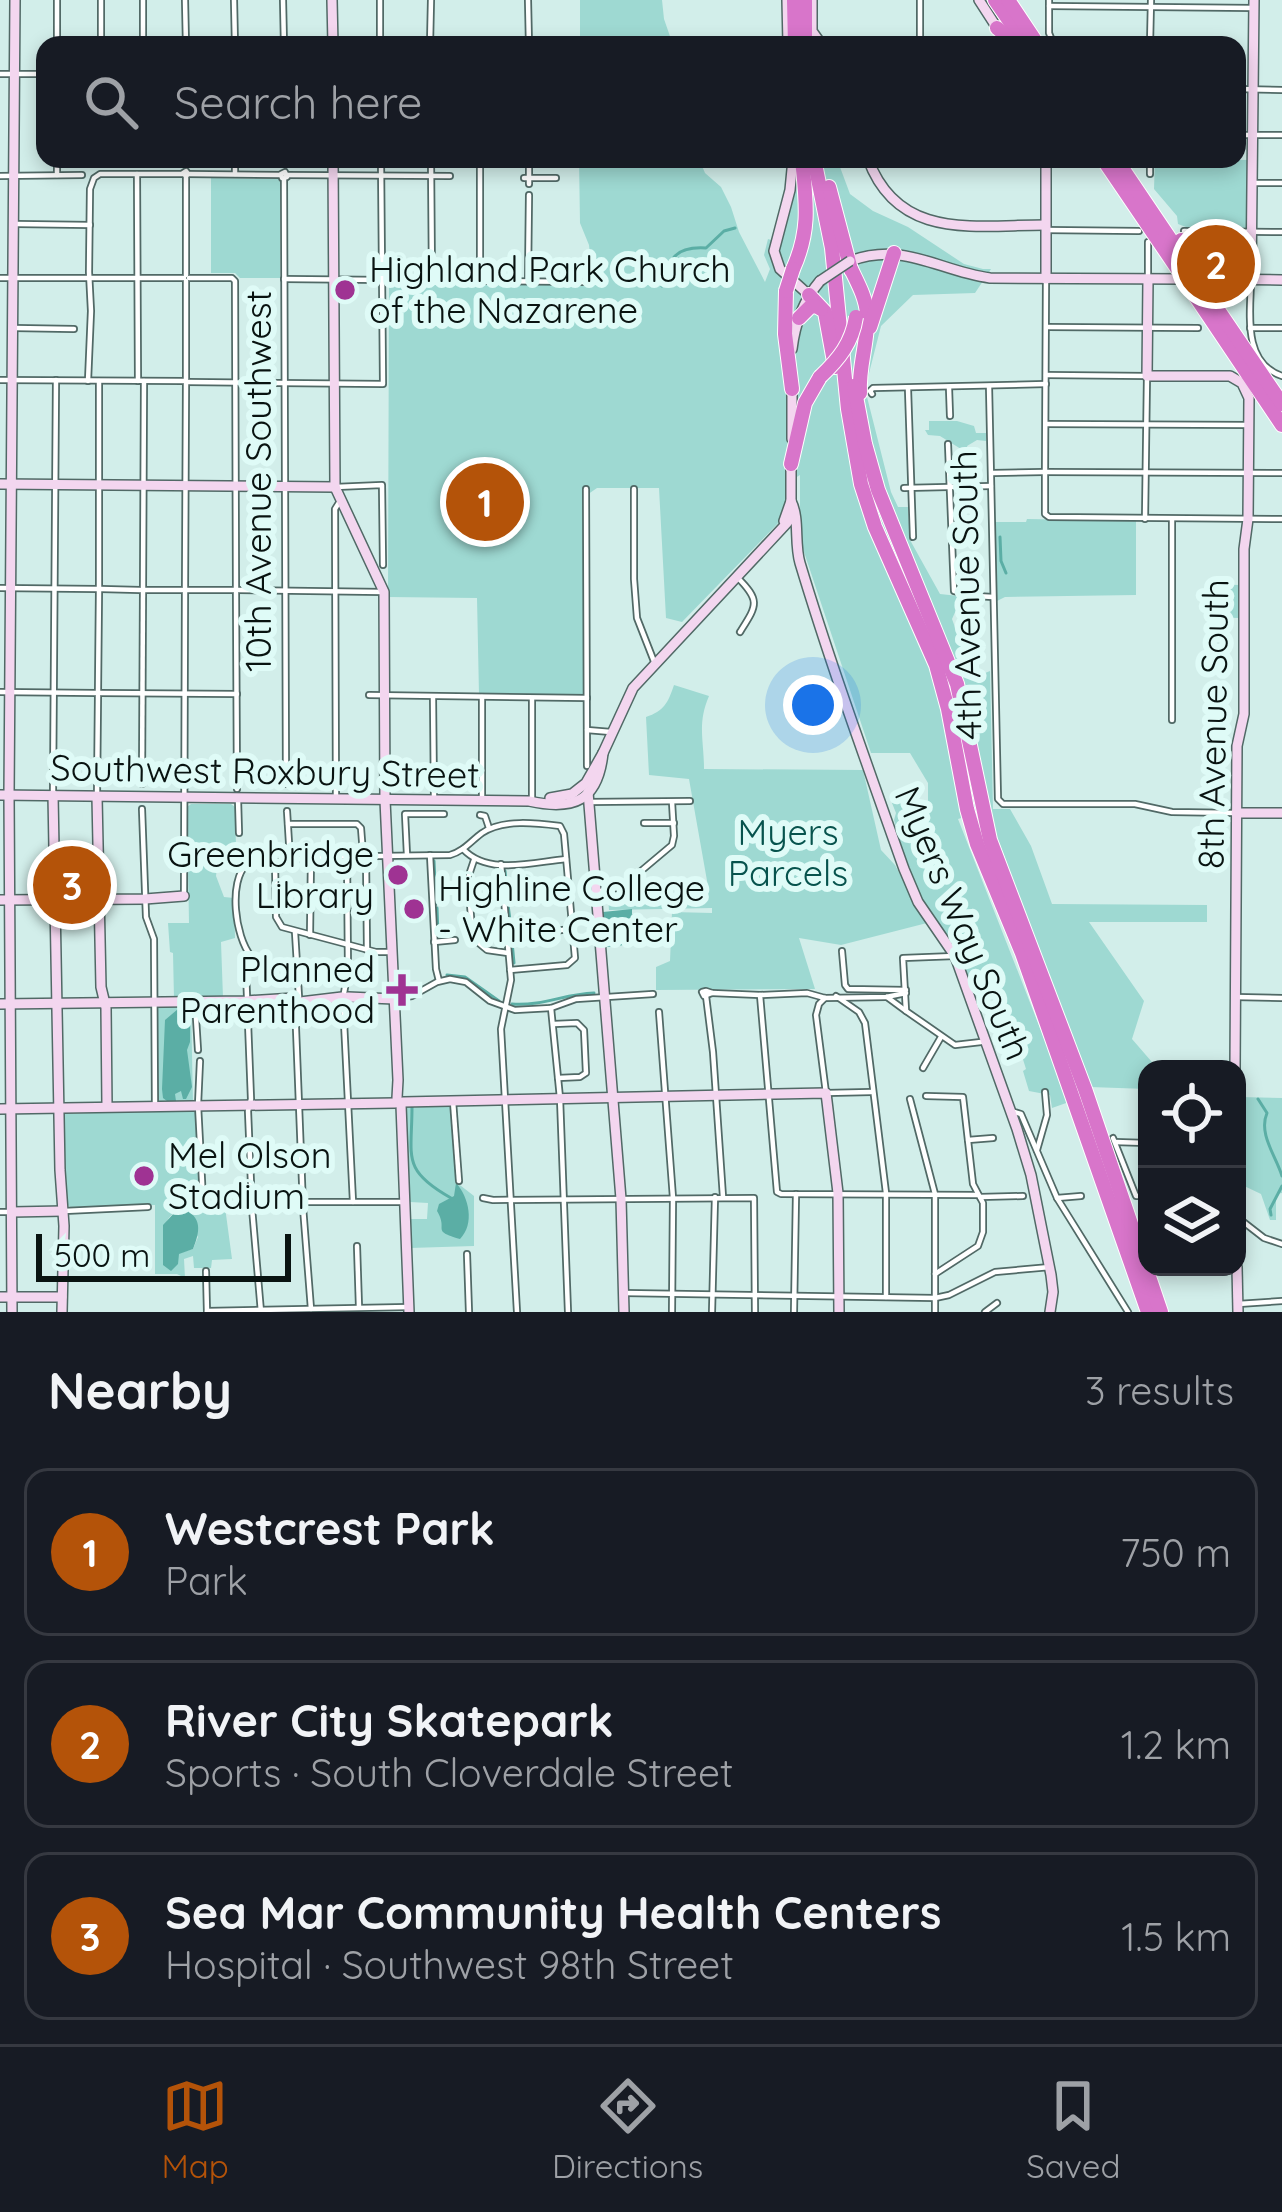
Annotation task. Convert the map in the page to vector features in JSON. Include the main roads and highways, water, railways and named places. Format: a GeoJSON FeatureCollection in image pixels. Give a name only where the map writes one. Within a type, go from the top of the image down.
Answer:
{"type":"FeatureCollection","features":[{"type":"Feature","properties":{"kind":"highway"},"geometry":{"type":"LineString","coordinates":[[790,0],[791,36]]}},
{"type":"Feature","properties":{"kind":"highway"},"geometry":{"type":"LineString","coordinates":[[806,36],[808,0]]}},
{"type":"Feature","properties":{"kind":"highway"},"geometry":{"type":"LineString","coordinates":[[995,0],[1013,36]]}},
{"type":"Feature","properties":{"kind":"highway"},"geometry":{"type":"LineString","coordinates":[[1008,0],[1041,36]]}},
{"type":"Feature","properties":{"kind":"highway"},"geometry":{"type":"LineString","coordinates":[[997,28],[1006,36]]}},
{"type":"Feature","properties":{"kind":"highway"},"geometry":{"type":"LineString","coordinates":[[792,389],[784,334],[786,292],[807,226],[798,168]]}},
{"type":"Feature","properties":{"kind":"highway"},"geometry":{"type":"LineString","coordinates":[[819,168],[856,466]]}},
{"type":"Feature","properties":{"kind":"highway"},"geometry":{"type":"LineString","coordinates":[[821,168],[855,260],[867,309],[859,378],[863,434]]}},
{"type":"Feature","properties":{"kind":"highway"},"geometry":{"type":"LineString","coordinates":[[1110,168],[1282,404]]}},
{"type":"Feature","properties":{"kind":"highway"},"geometry":{"type":"LineString","coordinates":[[1122,168],[1282,425]]}},
{"type":"Feature","properties":{"kind":"highway"},"geometry":{"type":"LineString","coordinates":[[830,190],[854,382],[878,490],[956,684],[990,840],[1085,1089],[1161,1312]]}},
{"type":"Feature","properties":{"kind":"highway"},"geometry":{"type":"LineString","coordinates":[[862,349],[894,253]]}},
{"type":"Feature","properties":{"kind":"highway"},"geometry":{"type":"LineString","coordinates":[[791,464],[805,403],[820,377],[844,351],[856,317],[855,260]]}},
{"type":"Feature","properties":{"kind":"highway"},"geometry":{"type":"LineString","coordinates":[[809,295],[825,312],[845,431],[875,527],[936,665],[977,844],[1022,953],[1148,1312]]}},
{"type":"Feature","properties":{"kind":"highway"},"geometry":{"type":"LineString","coordinates":[[799,318],[812,306],[825,312]]}},
{"type":"Feature","properties":{"kind":"waterway"},"geometry":{"type":"LineString","coordinates":[[662,286],[680,252],[706,248],[724,231],[735,228]]}},
{"type":"Feature","properties":{"kind":"waterway"},"geometry":{"type":"LineString","coordinates":[[1000,537],[1006,573]]}},
{"type":"Feature","properties":{"kind":"waterway"},"geometry":{"type":"LineString","coordinates":[[434,861],[436,904]]}},
{"type":"Feature","properties":{"kind":"waterway"},"geometry":{"type":"LineString","coordinates":[[505,871],[507,891]]}},
{"type":"Feature","properties":{"kind":"waterway"},"geometry":{"type":"LineString","coordinates":[[508,905],[511,928]]}},
{"type":"Feature","properties":{"kind":"waterway"},"geometry":{"type":"LineString","coordinates":[[437,908],[438,935]]}},
{"type":"Feature","properties":{"kind":"waterway"},"geometry":{"type":"LineString","coordinates":[[512,942],[514,963]]}},
{"type":"Feature","properties":{"kind":"waterway"},"geometry":{"type":"LineString","coordinates":[[447,975],[465,977],[499,1001]]}},
{"type":"Feature","properties":{"kind":"waterway"},"geometry":{"type":"LineString","coordinates":[[512,1004],[594,993]]}},
{"type":"Feature","properties":{"kind":"waterway"},"geometry":{"type":"LineString","coordinates":[[1258,1099],[1267,1113],[1266,1137],[1282,1176]]}},
{"type":"Feature","properties":{"kind":"waterway"},"geometry":{"type":"LineString","coordinates":[[412,1107],[413,1161],[424,1179],[451,1198]]}},
{"type":"Feature","properties":{"kind":"waterway"},"geometry":{"type":"LineString","coordinates":[[1271,1215],[1282,1186]]}},
{"type":"Feature","properties":{"kind":"place","name":"River City Skatepark"},"geometry":{"type":"Point","coordinates":[1216,264]}},
{"type":"Feature","properties":{"kind":"place","name":"Highland Park Church of the Nazarene"},"geometry":{"type":"Point","coordinates":[345,290]}},
{"type":"Feature","properties":{"kind":"place","name":"Westcrest Park"},"geometry":{"type":"Point","coordinates":[485,502]}},
{"type":"Feature","properties":{"kind":"place","name":"Greenbridge Library"},"geometry":{"type":"Point","coordinates":[398,875]}},
{"type":"Feature","properties":{"kind":"place","name":"Sea Mar Community Health Centers"},"geometry":{"type":"Point","coordinates":[72,885]}},
{"type":"Feature","properties":{"kind":"place","name":"Highline College - White Center"},"geometry":{"type":"Point","coordinates":[414,909]}},
{"type":"Feature","properties":{"kind":"place","name":"Planned Parenthood"},"geometry":{"type":"Point","coordinates":[402,990]}},
{"type":"Feature","properties":{"kind":"place","name":"Mel Olson Stadium"},"geometry":{"type":"Point","coordinates":[144,1176]}},
{"type":"Feature","properties":{"kind":"park label","name":"Myers Parcels"},"geometry":{"type":"Point","coordinates":[788,852]}}]}
